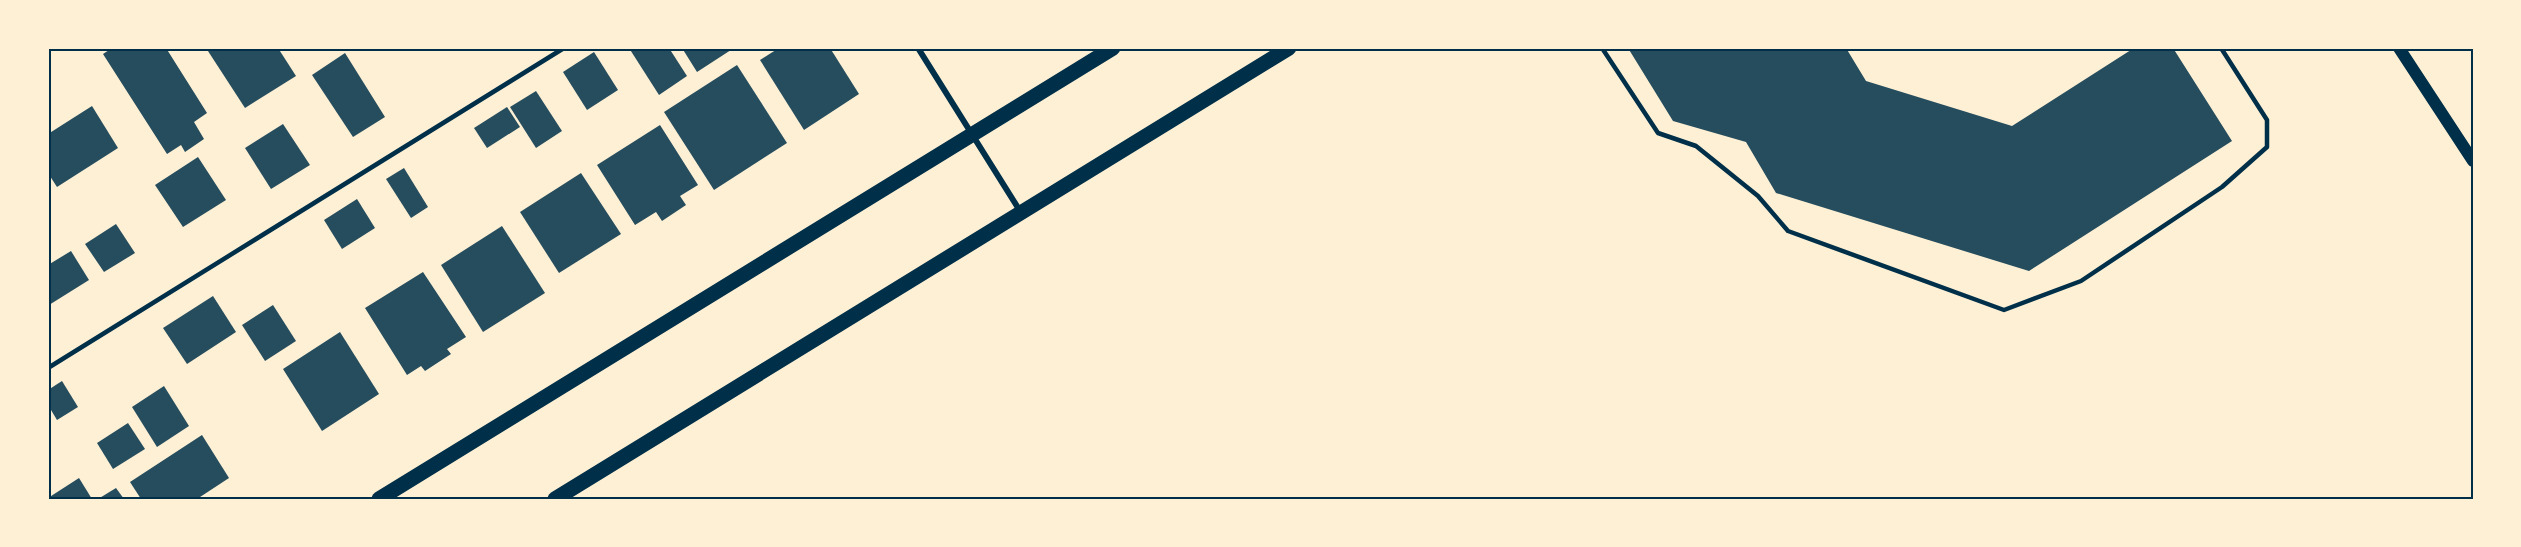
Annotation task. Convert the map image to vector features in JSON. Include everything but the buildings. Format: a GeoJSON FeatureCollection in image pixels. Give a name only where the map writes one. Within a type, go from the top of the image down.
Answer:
{"type":"FeatureCollection","features":[{"type":"Feature","properties":{"kind":"main road"},"geometry":{"type":"LineString","coordinates":[[379,499],[1113,48]]}},
{"type":"Feature","properties":{"kind":"main road"},"geometry":{"type":"LineString","coordinates":[[555,499],[1020,211],[1289,48]]}},
{"type":"Feature","properties":{"kind":"main road"},"geometry":{"type":"LineString","coordinates":[[2399,48],[2473,161]]}},
{"type":"Feature","properties":{"kind":"street"},"geometry":{"type":"LineString","coordinates":[[918,48],[1020,211]]}},
{"type":"Feature","properties":{"kind":"lane"},"geometry":{"type":"LineString","coordinates":[[48,368],[564,48]]}},
{"type":"Feature","properties":{"kind":"lane"},"geometry":{"type":"LineString","coordinates":[[1602,48],[1658,133],[1696,146],[1758,196],[1788,231],[2004,310],[2080,280],[2222,187],[2267,147],[2267,120],[2221,48]]}}]}
